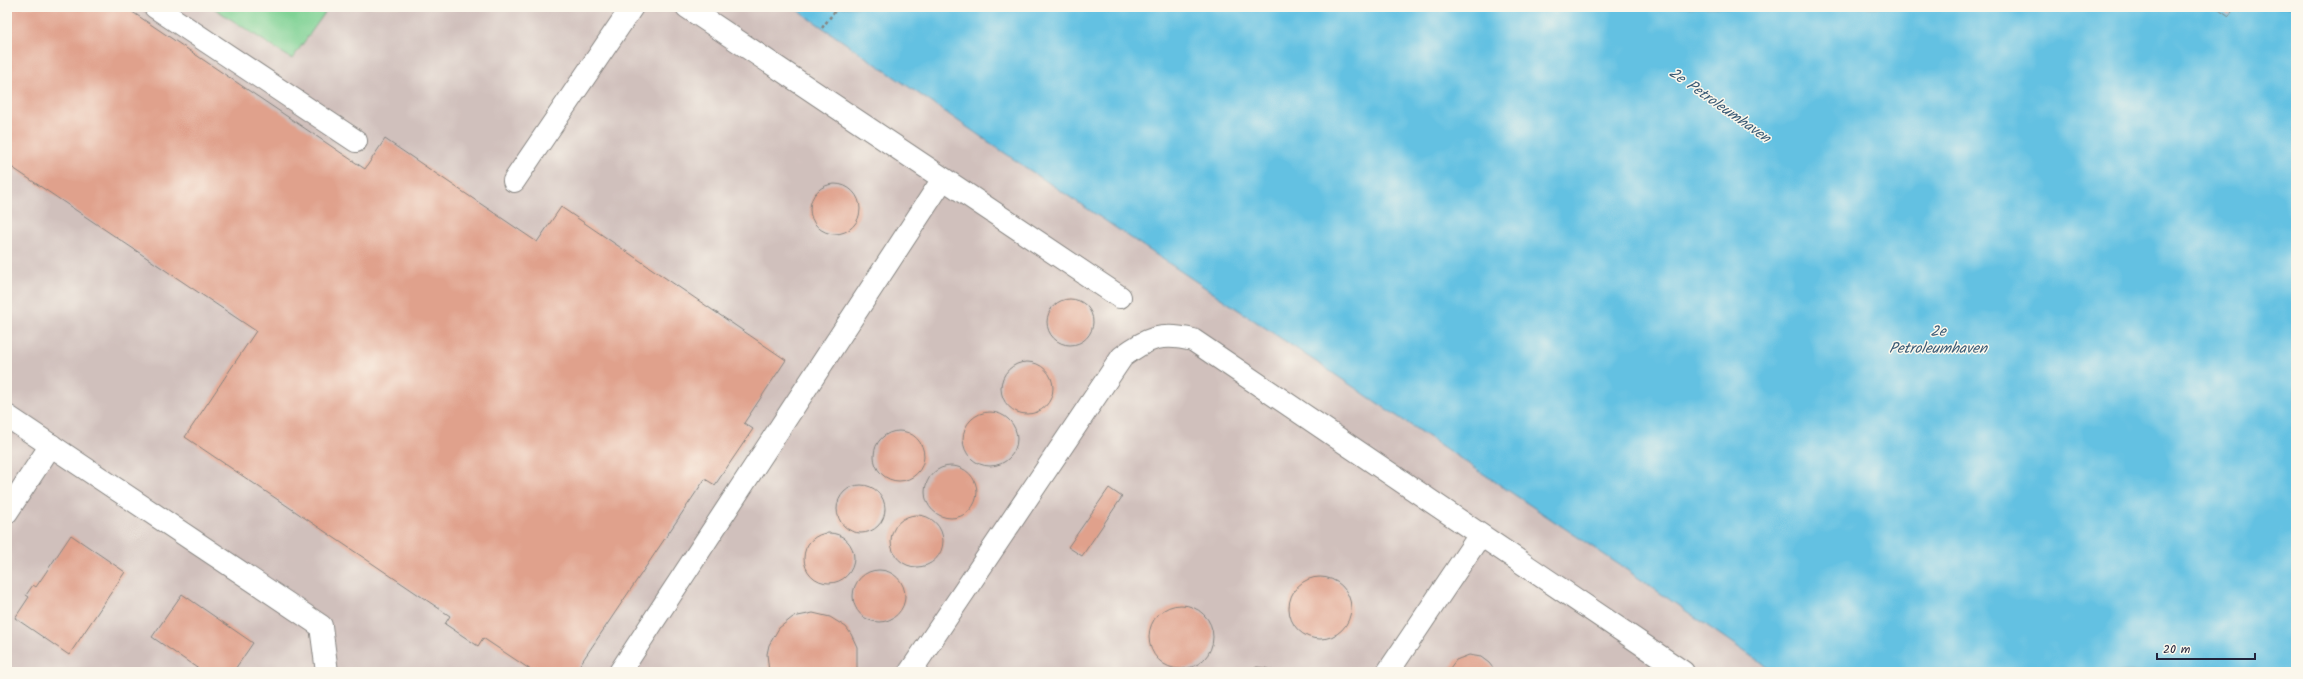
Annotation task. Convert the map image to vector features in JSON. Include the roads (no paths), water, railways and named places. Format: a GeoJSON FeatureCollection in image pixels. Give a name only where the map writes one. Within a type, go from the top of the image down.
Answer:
{"type":"FeatureCollection","features":[{"type":"Feature","properties":{"kind":"lane"},"geometry":{"type":"LineString","coordinates":[[155,7],[356,141]]}},
{"type":"Feature","properties":{"kind":"lane"},"geometry":{"type":"LineString","coordinates":[[514,180],[632,7]]}},
{"type":"Feature","properties":{"kind":"lane"},"geometry":{"type":"LineString","coordinates":[[687,7],[1120,297]]}},
{"type":"Feature","properties":{"kind":"lane"},"geometry":{"type":"LineString","coordinates":[[620,672],[943,179]]}},
{"type":"Feature","properties":{"kind":"lane"},"geometry":{"type":"LineString","coordinates":[[910,672],[1122,357],[1140,343],[1157,337],[1175,335],[1192,340],[1683,672]]}},
{"type":"Feature","properties":{"kind":"lane"},"geometry":{"type":"LineString","coordinates":[[7,416],[322,626],[326,672]]}},
{"type":"Feature","properties":{"kind":"lane"},"geometry":{"type":"LineString","coordinates":[[7,512],[51,445]]}},
{"type":"Feature","properties":{"kind":"lane"},"geometry":{"type":"LineString","coordinates":[[1388,672],[1480,535]]}},
{"type":"Feature","properties":{"kind":"water","name":"2e Petroleumhaven"},"geometry":{"type":"Polygon","coordinates":[[[793,7],[2296,7],[2296,672],[1774,672],[1624,568],[1025,167],[793,7]]]}}]}
